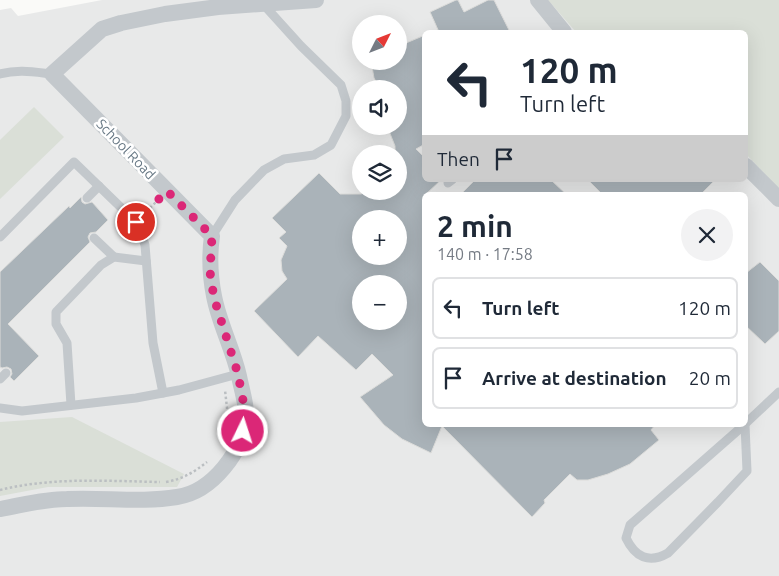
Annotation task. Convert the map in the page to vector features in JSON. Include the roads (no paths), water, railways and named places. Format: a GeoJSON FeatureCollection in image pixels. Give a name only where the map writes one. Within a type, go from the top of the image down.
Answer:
{"type":"FeatureCollection","features":[{"type":"Feature","properties":{"kind":"street"},"geometry":{"type":"LineString","coordinates":[[52,74],[102,29],[121,23],[165,14],[262,3],[316,0]]}},
{"type":"Feature","properties":{"kind":"street"},"geometry":{"type":"LineString","coordinates":[[538,0],[562,30]]}},
{"type":"Feature","properties":{"kind":"street","name":"School Road"},"geometry":{"type":"LineString","coordinates":[[52,74],[212,236]]}},
{"type":"Feature","properties":{"kind":"street"},"geometry":{"type":"LineString","coordinates":[[748,168],[779,199]]}},
{"type":"Feature","properties":{"kind":"street"},"geometry":{"type":"LineString","coordinates":[[0,509],[42,500],[69,498],[160,499],[180,497],[197,490],[215,478],[228,463],[238,446],[246,416],[231,376],[214,298],[210,272],[212,236]]}},
{"type":"Feature","properties":{"kind":"lane"},"geometry":{"type":"LineString","coordinates":[[212,236],[235,200],[264,170],[284,160],[314,155],[331,146],[346,116],[346,101],[341,85],[301,46],[262,3]]}},
{"type":"Feature","properties":{"kind":"lane"},"geometry":{"type":"LineString","coordinates":[[0,74],[26,70],[52,74]]}},
{"type":"Feature","properties":{"kind":"lane"},"geometry":{"type":"LineString","coordinates":[[0,237],[74,162],[136,222],[145,245],[153,343],[163,393]]}},
{"type":"Feature","properties":{"kind":"lane"},"geometry":{"type":"LineString","coordinates":[[88,198],[99,186]]}},
{"type":"Feature","properties":{"kind":"lane"},"geometry":{"type":"LineString","coordinates":[[94,238],[114,257],[146,261]]}},
{"type":"Feature","properties":{"kind":"lane"},"geometry":{"type":"LineString","coordinates":[[71,405],[67,342],[56,324],[56,312],[101,265],[114,257]]}},
{"type":"Feature","properties":{"kind":"lane"},"geometry":{"type":"LineString","coordinates":[[0,408],[22,412],[136,398],[231,376]]}},
{"type":"Feature","properties":{"kind":"lane"},"geometry":{"type":"LineString","coordinates":[[748,421],[779,392]]}},
{"type":"Feature","properties":{"kind":"lane"},"geometry":{"type":"LineString","coordinates":[[742,427],[630,525],[626,538],[632,550],[650,559],[660,558],[668,553],[747,471],[745,427]]}}]}
